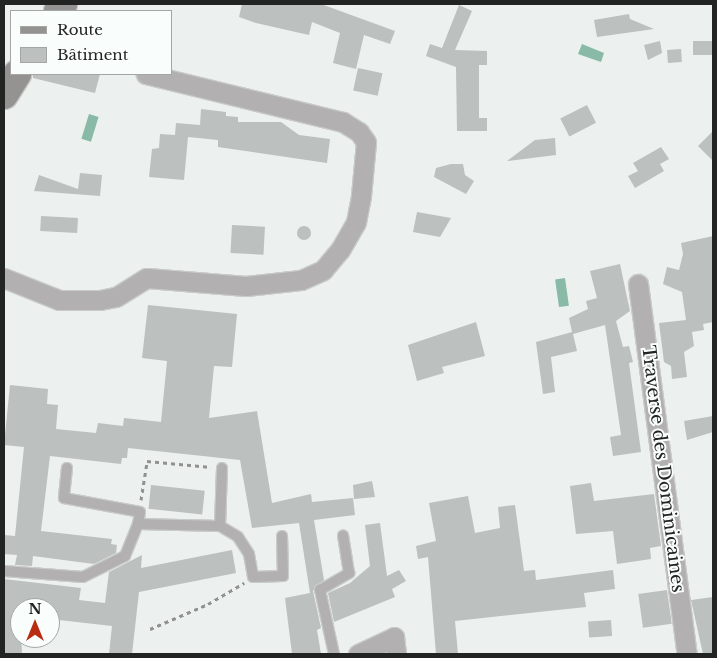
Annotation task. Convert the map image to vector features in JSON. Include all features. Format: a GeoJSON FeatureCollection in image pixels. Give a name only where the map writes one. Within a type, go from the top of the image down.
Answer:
{"type":"FeatureCollection","features":[{"type":"Feature","properties":{"kind":"main road"},"geometry":{"type":"LineString","coordinates":[[4,95],[16,75]]}},
{"type":"Feature","properties":{"kind":"street"},"geometry":{"type":"LineString","coordinates":[[4,278],[59,300],[100,300],[116,297],[147,278],[246,286],[301,280],[322,270],[340,250],[356,222],[361,196],[366,142],[359,132],[343,122],[150,75]]}},
{"type":"Feature","properties":{"kind":"street","name":"Traverse des Dominicaines"},"geometry":{"type":"LineString","coordinates":[[638,284],[686,654]]}},
{"type":"Feature","properties":{"kind":"street"},"geometry":{"type":"LineString","coordinates":[[358,654],[394,637],[396,654]]}},
{"type":"Feature","properties":{"kind":"lane"},"geometry":{"type":"LineString","coordinates":[[4,571],[83,577],[125,556],[138,524],[140,512],[64,498],[67,468]]}},
{"type":"Feature","properties":{"kind":"lane"},"geometry":{"type":"LineString","coordinates":[[220,526],[222,468]]}},
{"type":"Feature","properties":{"kind":"lane"},"geometry":{"type":"LineString","coordinates":[[138,524],[220,526],[238,537],[250,554],[253,577],[283,576],[282,536]]}},
{"type":"Feature","properties":{"kind":"lane"},"geometry":{"type":"LineString","coordinates":[[334,654],[320,590],[349,574],[343,535]]}},
{"type":"Feature","properties":{"kind":"path"},"geometry":{"type":"LineString","coordinates":[[142,495],[147,461],[202,466]]}},
{"type":"Feature","properties":{"kind":"path"},"geometry":{"type":"LineString","coordinates":[[150,628],[208,604],[253,577]]}},
{"type":"Feature","properties":{"kind":"shaded area"},"geometry":{"type":"Polygon","coordinates":[[[582,44],[604,53],[601,62],[578,54],[582,44]]]}},
{"type":"Feature","properties":{"kind":"shaded area"},"geometry":{"type":"Polygon","coordinates":[[[89,114],[99,117],[91,142],[81,139],[89,114]]]}},
{"type":"Feature","properties":{"kind":"shaded area"},"geometry":{"type":"Polygon","coordinates":[[[565,278],[569,306],[559,307],[555,279],[565,278]]]}},
{"type":"Feature","properties":{"kind":"building"},"geometry":{"type":"Polygon","coordinates":[[[242,4],[321,4],[395,31],[390,44],[364,35],[356,69],[333,63],[340,33],[312,22],[309,35],[256,23],[239,17],[242,4]]]}},
{"type":"Feature","properties":{"kind":"building"},"geometry":{"type":"Polygon","coordinates":[[[459,5],[472,11],[455,50],[487,51],[487,65],[479,65],[479,118],[487,118],[487,131],[457,131],[456,67],[426,56],[430,44],[442,48],[459,5]]]}},
{"type":"Feature","properties":{"kind":"building"},"geometry":{"type":"Polygon","coordinates":[[[629,14],[630,19],[654,29],[597,37],[594,20],[629,14]]]}},
{"type":"Feature","properties":{"kind":"building"},"geometry":{"type":"Polygon","coordinates":[[[660,41],[662,53],[648,60],[644,45],[660,41]]]}},
{"type":"Feature","properties":{"kind":"building"},"geometry":{"type":"Polygon","coordinates":[[[693,41],[713,41],[713,55],[693,55],[693,41]]]}},
{"type":"Feature","properties":{"kind":"building"},"geometry":{"type":"Polygon","coordinates":[[[681,49],[682,62],[668,63],[667,50],[681,49]]]}},
{"type":"Feature","properties":{"kind":"building"},"geometry":{"type":"Polygon","coordinates":[[[358,68],[382,73],[378,96],[353,90],[358,68]]]}},
{"type":"Feature","properties":{"kind":"building"},"geometry":{"type":"Polygon","coordinates":[[[33,75],[100,75],[95,93],[33,78],[33,75]]]}},
{"type":"Feature","properties":{"kind":"building"},"geometry":{"type":"Polygon","coordinates":[[[587,105],[596,123],[569,136],[560,119],[587,105]]]}},
{"type":"Feature","properties":{"kind":"building"},"geometry":{"type":"Polygon","coordinates":[[[201,109],[226,112],[226,116],[238,117],[238,122],[281,122],[299,135],[330,139],[327,163],[218,147],[218,140],[188,137],[184,180],[149,177],[152,149],[159,148],[160,134],[175,135],[176,123],[200,125],[201,109]]]}},
{"type":"Feature","properties":{"kind":"building"},"geometry":{"type":"Polygon","coordinates":[[[713,131],[713,161],[698,146],[713,131]]]}},
{"type":"Feature","properties":{"kind":"building"},"geometry":{"type":"Polygon","coordinates":[[[555,138],[556,155],[507,161],[535,140],[555,138]]]}},
{"type":"Feature","properties":{"kind":"building"},"geometry":{"type":"Polygon","coordinates":[[[661,147],[669,159],[660,164],[664,171],[635,188],[628,176],[638,171],[633,163],[661,147]]]}},
{"type":"Feature","properties":{"kind":"building"},"geometry":{"type":"Polygon","coordinates":[[[451,164],[463,164],[465,175],[474,181],[466,194],[434,177],[436,168],[451,164]]]}},
{"type":"Feature","properties":{"kind":"building"},"geometry":{"type":"Polygon","coordinates":[[[80,173],[102,175],[100,196],[34,191],[39,175],[78,189],[80,173]]]}},
{"type":"Feature","properties":{"kind":"building"},"geometry":{"type":"Polygon","coordinates":[[[417,212],[451,218],[440,237],[413,232],[417,212]]]}},
{"type":"Feature","properties":{"kind":"building"},"geometry":{"type":"Polygon","coordinates":[[[41,216],[78,218],[77,233],[40,231],[41,216]]]}},
{"type":"Feature","properties":{"kind":"building"},"geometry":{"type":"Polygon","coordinates":[[[232,225],[265,227],[263,255],[231,253],[232,225]]]}},
{"type":"Feature","properties":{"kind":"building"},"geometry":{"type":"Polygon","coordinates":[[[301,226],[307,226],[311,233],[307,240],[301,240],[297,236],[297,230],[301,226]]]}},
{"type":"Feature","properties":{"kind":"building"},"geometry":{"type":"Polygon","coordinates":[[[713,236],[713,322],[703,324],[704,330],[692,332],[694,346],[684,352],[687,377],[672,379],[671,366],[664,362],[659,323],[686,320],[682,292],[663,284],[667,267],[679,270],[683,254],[681,243],[713,236]]]}},
{"type":"Feature","properties":{"kind":"building"},"geometry":{"type":"Polygon","coordinates":[[[620,264],[630,311],[616,321],[623,347],[629,346],[633,362],[629,363],[641,452],[613,456],[610,437],[621,435],[605,325],[573,334],[577,351],[551,357],[555,392],[543,394],[536,342],[572,332],[569,318],[588,309],[586,301],[597,298],[590,271],[620,264]]]}},
{"type":"Feature","properties":{"kind":"building"},"geometry":{"type":"Polygon","coordinates":[[[148,305],[237,314],[232,367],[214,366],[209,418],[257,411],[272,503],[311,494],[312,502],[353,498],[355,515],[314,520],[324,580],[313,591],[321,628],[317,630],[321,654],[292,654],[285,598],[310,593],[299,523],[252,528],[240,460],[128,448],[127,458],[122,458],[121,464],[50,456],[41,531],[112,539],[111,544],[117,545],[116,553],[94,564],[33,556],[32,566],[15,565],[17,555],[4,554],[4,535],[15,536],[24,447],[4,445],[10,385],[48,389],[47,404],[58,405],[56,429],[96,433],[98,423],[123,426],[124,418],[161,422],[167,361],[142,358],[148,305]]]}},
{"type":"Feature","properties":{"kind":"building"},"geometry":{"type":"Polygon","coordinates":[[[476,322],[485,356],[442,367],[444,373],[417,381],[408,345],[476,322]]]}},
{"type":"Feature","properties":{"kind":"building"},"geometry":{"type":"Polygon","coordinates":[[[713,416],[713,432],[687,440],[684,421],[713,416]]]}},
{"type":"Feature","properties":{"kind":"building"},"geometry":{"type":"Polygon","coordinates":[[[372,481],[375,497],[354,499],[353,485],[372,481]]]}},
{"type":"Feature","properties":{"kind":"building"},"geometry":{"type":"Polygon","coordinates":[[[591,483],[594,501],[654,494],[661,546],[650,548],[651,559],[617,564],[613,531],[576,534],[570,486],[591,483]]]}},
{"type":"Feature","properties":{"kind":"building"},"geometry":{"type":"Polygon","coordinates":[[[151,485],[205,491],[202,515],[148,509],[151,485]]]}},
{"type":"Feature","properties":{"kind":"building"},"geometry":{"type":"Polygon","coordinates":[[[468,496],[475,533],[500,528],[498,507],[515,505],[524,571],[535,570],[536,580],[613,570],[615,589],[584,593],[586,607],[455,621],[458,654],[436,654],[428,557],[418,559],[416,546],[436,541],[429,503],[468,496]]]}},
{"type":"Feature","properties":{"kind":"building"},"geometry":{"type":"Polygon","coordinates":[[[380,523],[387,576],[399,570],[406,581],[392,589],[395,597],[334,622],[328,593],[350,583],[370,566],[365,525],[380,523]]]}},
{"type":"Feature","properties":{"kind":"building"},"geometry":{"type":"Polygon","coordinates":[[[232,550],[236,573],[139,592],[132,654],[109,654],[112,626],[60,620],[60,598],[10,598],[10,648],[22,648],[22,654],[4,654],[4,579],[81,588],[79,600],[105,603],[109,572],[142,555],[141,568],[232,550]]]}},
{"type":"Feature","properties":{"kind":"building"},"geometry":{"type":"Polygon","coordinates":[[[667,590],[672,624],[643,628],[638,594],[667,590]]]}},
{"type":"Feature","properties":{"kind":"building"},"geometry":{"type":"Polygon","coordinates":[[[713,597],[713,654],[703,654],[691,600],[713,597]]]}},
{"type":"Feature","properties":{"kind":"building"},"geometry":{"type":"Polygon","coordinates":[[[611,620],[612,636],[589,638],[588,622],[611,620]]]}}]}
